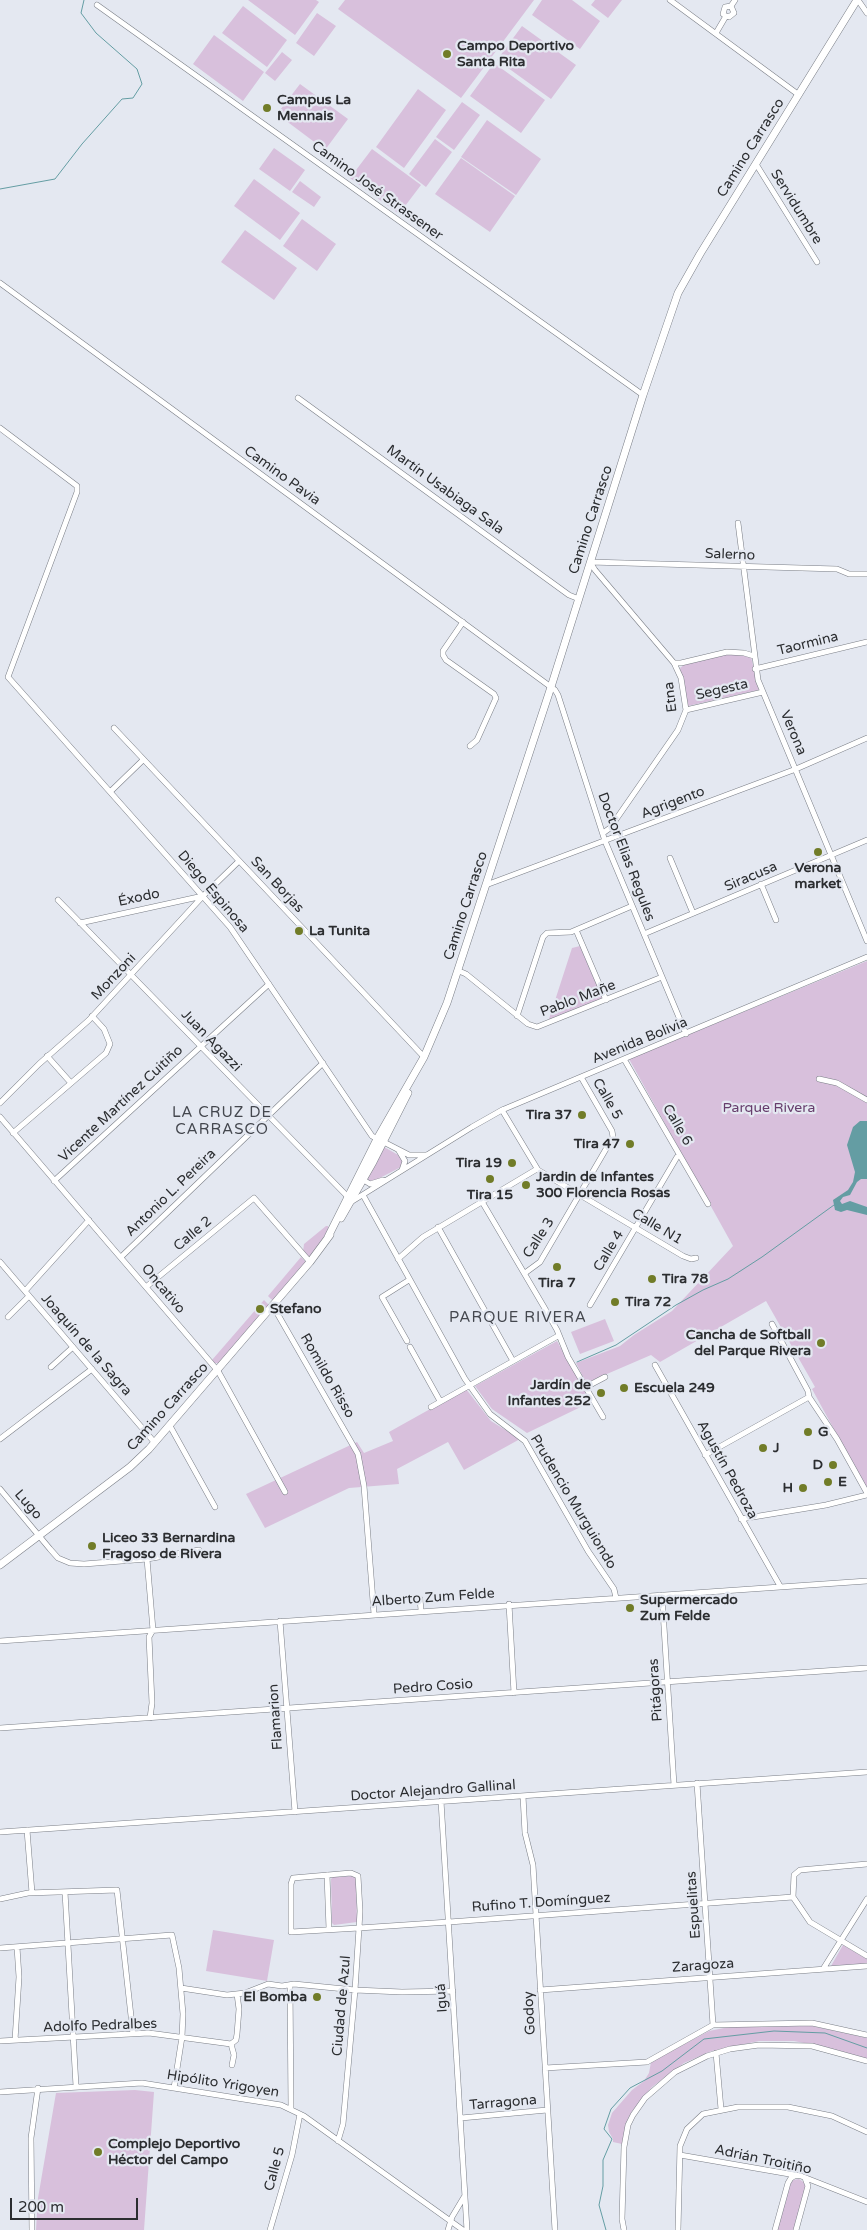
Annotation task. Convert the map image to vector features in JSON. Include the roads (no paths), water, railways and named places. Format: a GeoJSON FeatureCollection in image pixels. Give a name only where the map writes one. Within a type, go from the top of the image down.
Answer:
{"type":"FeatureCollection","features":[{"type":"Feature","properties":{"kind":"main road","name":"Camino Carrasco"},"geometry":{"type":"LineString","coordinates":[[349,1200],[363,1181],[380,1141],[437,1029],[458,971],[551,687],[643,395],[678,293],[700,254],[858,0]]}},
{"type":"Feature","properties":{"kind":"main road","name":"Camino Carrasco"},"geometry":{"type":"LineString","coordinates":[[0,1565],[130,1467],[155,1443],[310,1262],[328,1237],[349,1200],[367,1158],[380,1141]]}},
{"type":"Feature","properties":{"kind":"street"},"geometry":{"type":"LineString","coordinates":[[670,0],[799,94]]}},
{"type":"Feature","properties":{"kind":"street"},"geometry":{"type":"LineString","coordinates":[[716,33],[726,16],[723,14],[725,7],[731,6],[735,0]]}},
{"type":"Feature","properties":{"kind":"street"},"geometry":{"type":"LineString","coordinates":[[858,0],[867,13]]}},
{"type":"Feature","properties":{"kind":"street","name":"Camino José Strassener"},"geometry":{"type":"LineString","coordinates":[[97,5],[643,395]]}},
{"type":"Feature","properties":{"kind":"street","name":"Servidumbre"},"geometry":{"type":"LineString","coordinates":[[756,164],[817,262]]}},
{"type":"Feature","properties":{"kind":"street","name":"Camino Pavia"},"geometry":{"type":"LineString","coordinates":[[0,283],[551,687]]}},
{"type":"Feature","properties":{"kind":"street","name":"Martín Usabiaga Sala"},"geometry":{"type":"LineString","coordinates":[[298,398],[569,595],[579,599]]}},
{"type":"Feature","properties":{"kind":"street","name":"Diego Espinosa"},"geometry":{"type":"LineString","coordinates":[[0,428],[77,486],[77,492],[8,677],[230,927],[323,1063],[380,1141]]}},
{"type":"Feature","properties":{"kind":"street","name":"Verona"},"geometry":{"type":"LineString","coordinates":[[738,523],[755,669],[867,941]]}},
{"type":"Feature","properties":{"kind":"street","name":"Salerno"},"geometry":{"type":"LineString","coordinates":[[590,562],[837,569],[849,574],[867,574]]}},
{"type":"Feature","properties":{"kind":"street","name":"Etna"},"geometry":{"type":"LineString","coordinates":[[590,562],[594,570],[674,663],[681,678],[686,710],[678,730],[610,828],[603,834]]}},
{"type":"Feature","properties":{"kind":"street"},"geometry":{"type":"LineString","coordinates":[[463,622],[443,651],[443,655],[446,660],[494,694],[496,698],[477,740],[470,746]]}},
{"type":"Feature","properties":{"kind":"street","name":"Taormina"},"geometry":{"type":"LineString","coordinates":[[755,669],[867,642]]}},
{"type":"Feature","properties":{"kind":"street"},"geometry":{"type":"LineString","coordinates":[[674,663],[727,652],[744,653],[754,656]]}},
{"type":"Feature","properties":{"kind":"street","name":"Doctor Elias Regules"},"geometry":{"type":"LineString","coordinates":[[551,687],[558,695],[605,841],[686,1034]]}},
{"type":"Feature","properties":{"kind":"street","name":"Segesta"},"geometry":{"type":"LineString","coordinates":[[686,710],[763,692]]}},
{"type":"Feature","properties":{"kind":"street","name":"San Borjas"},"geometry":{"type":"LineString","coordinates":[[114,728],[424,1057]]}},
{"type":"Feature","properties":{"kind":"street","name":"Agrigento"},"geometry":{"type":"LineString","coordinates":[[486,885],[796,769],[867,738]]}},
{"type":"Feature","properties":{"kind":"street"},"geometry":{"type":"LineString","coordinates":[[111,791],[144,760]]}},
{"type":"Feature","properties":{"kind":"street","name":"Siracusa"},"geometry":{"type":"LineString","coordinates":[[644,934],[867,840]]}},
{"type":"Feature","properties":{"kind":"street"},"geometry":{"type":"LineString","coordinates":[[670,858],[693,913]]}},
{"type":"Feature","properties":{"kind":"street","name":"Monzoni"},"geometry":{"type":"LineString","coordinates":[[0,1103],[47,1056],[92,1016],[203,896],[239,861]]}},
{"type":"Feature","properties":{"kind":"street"},"geometry":{"type":"LineString","coordinates":[[761,884],[776,920]]}},
{"type":"Feature","properties":{"kind":"street","name":"Éxodo"},"geometry":{"type":"LineString","coordinates":[[80,923],[203,896]]}},
{"type":"Feature","properties":{"kind":"street","name":"Juan Agazzi"},"geometry":{"type":"LineString","coordinates":[[58,900],[349,1200]]}},
{"type":"Feature","properties":{"kind":"street"},"geometry":{"type":"LineString","coordinates":[[517,1016],[544,935],[550,932],[571,932],[632,906]]}},
{"type":"Feature","properties":{"kind":"street"},"geometry":{"type":"LineString","coordinates":[[576,930],[606,1000]]}},
{"type":"Feature","properties":{"kind":"street","name":"Avenida Bolivia"},"geometry":{"type":"LineString","coordinates":[[349,1200],[363,1195],[477,1123],[502,1110],[867,957]]}},
{"type":"Feature","properties":{"kind":"street","name":"Pablo Mañe"},"geometry":{"type":"LineString","coordinates":[[458,971],[466,974],[517,1016],[533,1026],[543,1026],[662,977]]}},
{"type":"Feature","properties":{"kind":"street","name":"Vicente Martínez Cuitiño"},"geometry":{"type":"LineString","coordinates":[[54,1181],[269,984]]}},
{"type":"Feature","properties":{"kind":"street"},"geometry":{"type":"LineString","coordinates":[[14,1133],[106,1053],[110,1044],[104,1029],[92,1016]]}},
{"type":"Feature","properties":{"kind":"street"},"geometry":{"type":"LineString","coordinates":[[47,1056],[71,1084]]}},
{"type":"Feature","properties":{"kind":"street","name":"Calle 6"},"geometry":{"type":"LineString","coordinates":[[624,1059],[708,1204]]}},
{"type":"Feature","properties":{"kind":"street","name":"Antonio L. Pereira"},"geometry":{"type":"LineString","coordinates":[[121,1257],[323,1063]]}},
{"type":"Feature","properties":{"kind":"street","name":"Calle 5"},"geometry":{"type":"LineString","coordinates":[[581,1077],[613,1133]]}},
{"type":"Feature","properties":{"kind":"street"},"geometry":{"type":"LineString","coordinates":[[819,1079],[837,1083],[867,1100]]}},
{"type":"Feature","properties":{"kind":"street","name":"Calle N1"},"geometry":{"type":"LineString","coordinates":[[502,1110],[536,1169],[684,1256],[691,1259],[696,1258]]}},
{"type":"Feature","properties":{"kind":"street","name":"Oncativo"},"geometry":{"type":"LineString","coordinates":[[0,1118],[218,1371],[285,1492]]}},
{"type":"Feature","properties":{"kind":"street","name":"Calle 3"},"geometry":{"type":"LineString","coordinates":[[525,1272],[540,1262],[612,1139],[613,1133]]}},
{"type":"Feature","properties":{"kind":"street"},"geometry":{"type":"LineString","coordinates":[[380,1141],[398,1151],[413,1156],[426,1155]]}},
{"type":"Feature","properties":{"kind":"street"},"geometry":{"type":"LineString","coordinates":[[398,1151],[404,1161],[401,1171]]}},
{"type":"Feature","properties":{"kind":"street","name":"Calle 4"},"geometry":{"type":"LineString","coordinates":[[590,1305],[677,1157]]}},
{"type":"Feature","properties":{"kind":"street","name":"Camino Carrasco"},"geometry":{"type":"LineString","coordinates":[[363,1181],[362,1177],[368,1162],[367,1158]]}},
{"type":"Feature","properties":{"kind":"street"},"geometry":{"type":"LineString","coordinates":[[398,1259],[423,1237],[438,1227],[536,1169]]}},
{"type":"Feature","properties":{"kind":"street"},"geometry":{"type":"LineString","coordinates":[[363,1181],[370,1184],[387,1180]]}},
{"type":"Feature","properties":{"kind":"street","name":"Prudencio Murguiondo"},"geometry":{"type":"LineString","coordinates":[[363,1195],[409,1280],[470,1385],[490,1414],[525,1441],[588,1551],[614,1589],[616,1598]]}},
{"type":"Feature","properties":{"kind":"street","name":"Calle 2"},"geometry":{"type":"LineString","coordinates":[[146,1287],[254,1198],[310,1262]]}},
{"type":"Feature","properties":{"kind":"street"},"geometry":{"type":"LineString","coordinates":[[481,1200],[525,1272],[557,1330],[568,1358],[603,1416]]}},
{"type":"Feature","properties":{"kind":"street"},"geometry":{"type":"LineString","coordinates":[[8,1317],[89,1220]]}},
{"type":"Feature","properties":{"kind":"street"},"geometry":{"type":"LineString","coordinates":[[438,1227],[513,1361]]}},
{"type":"Feature","properties":{"kind":"street","name":"Joaquín de la Sagra"},"geometry":{"type":"LineString","coordinates":[[0,1262],[155,1443]]}},
{"type":"Feature","properties":{"kind":"street"},"geometry":{"type":"LineString","coordinates":[[409,1280],[382,1297],[440,1401]]}},
{"type":"Feature","properties":{"kind":"street","name":"Romildo Risso"},"geometry":{"type":"LineString","coordinates":[[273,1306],[352,1443],[359,1459],[362,1472],[374,1614]]}},
{"type":"Feature","properties":{"kind":"street"},"geometry":{"type":"LineString","coordinates":[[741,1518],[826,1505],[867,1494],[837,1439],[809,1397],[808,1391],[772,1324]]}},
{"type":"Feature","properties":{"kind":"street"},"geometry":{"type":"LineString","coordinates":[[430,1407],[558,1336]]}},
{"type":"Feature","properties":{"kind":"street"},"geometry":{"type":"LineString","coordinates":[[51,1367],[73,1347]]}},
{"type":"Feature","properties":{"kind":"street","name":"Agustín Pedroza"},"geometry":{"type":"LineString","coordinates":[[655,1365],[780,1586]]}},
{"type":"Feature","properties":{"kind":"street"},"geometry":{"type":"LineString","coordinates":[[0,1439],[92,1369]]}},
{"type":"Feature","properties":{"kind":"street"},"geometry":{"type":"LineString","coordinates":[[586,1387],[605,1377]]}},
{"type":"Feature","properties":{"kind":"street"},"geometry":{"type":"LineString","coordinates":[[705,1455],[809,1397]]}},
{"type":"Feature","properties":{"kind":"street"},"geometry":{"type":"LineString","coordinates":[[170,1426],[215,1507]]}},
{"type":"Feature","properties":{"kind":"street","name":"Lugo"},"geometry":{"type":"LineString","coordinates":[[0,1489],[58,1558],[70,1563],[147,1560],[199,1550]]}},
{"type":"Feature","properties":{"kind":"street"},"geometry":{"type":"LineString","coordinates":[[147,1560],[153,1630],[150,1637],[152,1703],[150,1718]]}},
{"type":"Feature","properties":{"kind":"street","name":"Alberto Zum Felde"},"geometry":{"type":"LineString","coordinates":[[0,1641],[421,1610],[867,1581]]}},
{"type":"Feature","properties":{"kind":"street","name":"Pitágoras"},"geometry":{"type":"LineString","coordinates":[[662,1595],[674,1785]]}},
{"type":"Feature","properties":{"kind":"street"},"geometry":{"type":"LineString","coordinates":[[420,1599],[421,1610]]}},
{"type":"Feature","properties":{"kind":"street"},"geometry":{"type":"LineString","coordinates":[[509,1604],[514,1693]]}},
{"type":"Feature","properties":{"kind":"street","name":"Flamarion"},"geometry":{"type":"LineString","coordinates":[[280,1621],[295,1812]]}},
{"type":"Feature","properties":{"kind":"street","name":"Pedro Cosio"},"geometry":{"type":"LineString","coordinates":[[0,1728],[867,1668]]}},
{"type":"Feature","properties":{"kind":"street","name":"Doctor Alejandro Gallinal"},"geometry":{"type":"LineString","coordinates":[[0,1832],[867,1772]]}},
{"type":"Feature","properties":{"kind":"street","name":"Espuelitas"},"geometry":{"type":"LineString","coordinates":[[697,1783],[713,2025]]}},
{"type":"Feature","properties":{"kind":"street","name":"Godoy"},"geometry":{"type":"LineString","coordinates":[[523,1796],[525,1833],[534,1865],[555,2230]]}},
{"type":"Feature","properties":{"kind":"street","name":"Iguá"},"geometry":{"type":"LineString","coordinates":[[441,1801],[467,2230]]}},
{"type":"Feature","properties":{"kind":"street"},"geometry":{"type":"LineString","coordinates":[[27,1830],[32,1893]]}},
{"type":"Feature","properties":{"kind":"street"},"geometry":{"type":"LineString","coordinates":[[859,1864],[867,1869]]}},
{"type":"Feature","properties":{"kind":"street"},"geometry":{"type":"LineString","coordinates":[[867,1864],[796,1872],[794,1875],[792,1897],[810,1922],[867,1956]]}},
{"type":"Feature","properties":{"kind":"street","name":"Ciudad de Azul"},"geometry":{"type":"LineString","coordinates":[[328,1875],[356,1874],[359,1888],[359,1928],[343,2124],[338,2140]]}},
{"type":"Feature","properties":{"kind":"street"},"geometry":{"type":"LineString","coordinates":[[328,1875],[329,1929]]}},
{"type":"Feature","properties":{"kind":"street","name":"Rufino T. Domínguez"},"geometry":{"type":"LineString","coordinates":[[328,1875],[296,1877],[291,1880],[291,1932],[792,1897]]}},
{"type":"Feature","properties":{"kind":"street"},"geometry":{"type":"LineString","coordinates":[[0,1899],[32,1893],[117,1890],[133,2034]]}},
{"type":"Feature","properties":{"kind":"street"},"geometry":{"type":"LineString","coordinates":[[65,1892],[76,2086]]}},
{"type":"Feature","properties":{"kind":"street"},"geometry":{"type":"LineString","coordinates":[[823,1969],[867,1899]]}},
{"type":"Feature","properties":{"kind":"street"},"geometry":{"type":"LineString","coordinates":[[0,1948],[172,1935],[181,1988],[182,2037],[174,2088]]}},
{"type":"Feature","properties":{"kind":"street"},"geometry":{"type":"LineString","coordinates":[[15,2040],[19,1977],[17,1947]]}},
{"type":"Feature","properties":{"kind":"street","name":"Zaragoza"},"geometry":{"type":"LineString","coordinates":[[540,1990],[867,1966]]}},
{"type":"Feature","properties":{"kind":"street"},"geometry":{"type":"LineString","coordinates":[[181,1988],[227,1995],[237,1994],[264,1985],[354,1990],[453,1991]]}},
{"type":"Feature","properties":{"kind":"street"},"geometry":{"type":"LineString","coordinates":[[290,1985],[291,2108]]}},
{"type":"Feature","properties":{"kind":"street"},"geometry":{"type":"LineString","coordinates":[[232,2065],[234,2055],[231,2044],[236,2040],[238,2026],[237,1994]]}},
{"type":"Feature","properties":{"kind":"street"},"geometry":{"type":"LineString","coordinates":[[545,2068],[647,2062],[713,2025],[812,2023],[867,2035]]}},
{"type":"Feature","properties":{"kind":"street","name":"Adolfo Pedralbes"},"geometry":{"type":"LineString","coordinates":[[0,2041],[156,2034],[231,2044]]}},
{"type":"Feature","properties":{"kind":"street"},"geometry":{"type":"LineString","coordinates":[[624,2230],[622,2220],[624,2147],[627,2131],[633,2115],[645,2098],[675,2072],[716,2053],[759,2045],[792,2044],[822,2048],[867,2061]]}},
{"type":"Feature","properties":{"kind":"street"},"geometry":{"type":"LineString","coordinates":[[716,2053],[721,2109]]}},
{"type":"Feature","properties":{"kind":"street","name":"Hipólito Yrigoyen"},"geometry":{"type":"LineString","coordinates":[[0,2092],[134,2083],[277,2104],[291,2108],[463,2230]]}},
{"type":"Feature","properties":{"kind":"street"},"geometry":{"type":"LineString","coordinates":[[32,2230],[31,2138],[38,2088]]}},
{"type":"Feature","properties":{"kind":"street"},"geometry":{"type":"LineString","coordinates":[[678,2230],[682,2139],[692,2123],[703,2114],[721,2109],[767,2106],[807,2110],[832,2116],[867,2132]]}},
{"type":"Feature","properties":{"kind":"street","name":"Tarragona"},"geometry":{"type":"LineString","coordinates":[[461,2118],[547,2110]]}},
{"type":"Feature","properties":{"kind":"street","name":"Calle 5"},"geometry":{"type":"LineString","coordinates":[[270,2230],[292,2155],[300,2114]]}},
{"type":"Feature","properties":{"kind":"street","name":"Adrián Troitiño"},"geometry":{"type":"LineString","coordinates":[[680,2155],[796,2175],[867,2202]]}},
{"type":"Feature","properties":{"kind":"street"},"geometry":{"type":"LineString","coordinates":[[775,2230],[788,2183],[796,2175]]}},
{"type":"Feature","properties":{"kind":"street"},"geometry":{"type":"LineString","coordinates":[[796,2230],[808,2186],[805,2178]]}},
{"type":"Feature","properties":{"kind":"street"},"geometry":{"type":"LineString","coordinates":[[448,2230],[450,2222],[466,2194]]}},
{"type":"Feature","properties":{"kind":"street"},"geometry":{"type":"LineString","coordinates":[[458,2208],[466,2211]]}},
{"type":"Feature","properties":{"kind":"water"},"geometry":{"type":"Polygon","coordinates":[[[860,1121],[867,1121],[867,1179],[861,1179],[857,1182],[850,1195],[843,1197],[840,1201],[842,1204],[850,1201],[867,1207],[867,1215],[847,1210],[841,1212],[835,1210],[833,1200],[848,1190],[853,1182],[855,1172],[847,1145],[853,1127],[860,1121]]]}},
{"type":"Feature","properties":{"kind":"waterway"},"geometry":{"type":"LineString","coordinates":[[0,189],[55,179],[82,144],[122,99],[133,98],[142,84],[137,69],[96,33],[81,13],[84,0]]}},
{"type":"Feature","properties":{"kind":"waterway"},"geometry":{"type":"LineString","coordinates":[[577,1362],[616,1345],[676,1305],[728,1279],[834,1205]]}},
{"type":"Feature","properties":{"kind":"waterway"},"geometry":{"type":"LineString","coordinates":[[606,2230],[599,2205],[603,2186],[603,2160],[612,2139],[604,2129],[611,2109],[630,2088],[662,2071],[704,2039],[774,2031],[825,2033],[867,2048]]}},
{"type":"Feature","properties":{"kind":"place","name":"Campo Deportivo Santa Rita"},"geometry":{"type":"Point","coordinates":[447,54]}},
{"type":"Feature","properties":{"kind":"place","name":"Campus La Mennais"},"geometry":{"type":"Point","coordinates":[267,108]}},
{"type":"Feature","properties":{"kind":"place","name":"Verona market"},"geometry":{"type":"Point","coordinates":[818,852]}},
{"type":"Feature","properties":{"kind":"place","name":"La Tunita"},"geometry":{"type":"Point","coordinates":[299,931]}},
{"type":"Feature","properties":{"kind":"place","name":"Tira 37"},"geometry":{"type":"Point","coordinates":[582,1115]}},
{"type":"Feature","properties":{"kind":"place","name":"Tira 47"},"geometry":{"type":"Point","coordinates":[630,1144]}},
{"type":"Feature","properties":{"kind":"place","name":"Tira 19"},"geometry":{"type":"Point","coordinates":[512,1163]}},
{"type":"Feature","properties":{"kind":"place","name":"Tira 15"},"geometry":{"type":"Point","coordinates":[490,1179]}},
{"type":"Feature","properties":{"kind":"place","name":"Jardin de Infantes 300 Florencia Rosas"},"geometry":{"type":"Point","coordinates":[526,1185]}},
{"type":"Feature","properties":{"kind":"place","name":"Tira 7"},"geometry":{"type":"Point","coordinates":[557,1267]}},
{"type":"Feature","properties":{"kind":"place","name":"Tira 78"},"geometry":{"type":"Point","coordinates":[652,1279]}},
{"type":"Feature","properties":{"kind":"place","name":"Tira 72"},"geometry":{"type":"Point","coordinates":[615,1302]}},
{"type":"Feature","properties":{"kind":"place","name":"Stefano"},"geometry":{"type":"Point","coordinates":[260,1309]}},
{"type":"Feature","properties":{"kind":"place","name":"Cancha de Softball del Parque Rivera"},"geometry":{"type":"Point","coordinates":[821,1343]}},
{"type":"Feature","properties":{"kind":"place","name":"Escuela 249"},"geometry":{"type":"Point","coordinates":[624,1388]}},
{"type":"Feature","properties":{"kind":"place","name":"Jardín de Infantes 252"},"geometry":{"type":"Point","coordinates":[601,1393]}},
{"type":"Feature","properties":{"kind":"place","name":"G"},"geometry":{"type":"Point","coordinates":[808,1432]}},
{"type":"Feature","properties":{"kind":"place","name":"J"},"geometry":{"type":"Point","coordinates":[763,1448]}},
{"type":"Feature","properties":{"kind":"place","name":"D"},"geometry":{"type":"Point","coordinates":[833,1465]}},
{"type":"Feature","properties":{"kind":"place","name":"E"},"geometry":{"type":"Point","coordinates":[828,1482]}},
{"type":"Feature","properties":{"kind":"place","name":"H"},"geometry":{"type":"Point","coordinates":[803,1488]}},
{"type":"Feature","properties":{"kind":"place","name":"Liceo 33 Bernardina Fragoso de Rivera"},"geometry":{"type":"Point","coordinates":[92,1546]}},
{"type":"Feature","properties":{"kind":"place","name":"Supermercado Zum Felde"},"geometry":{"type":"Point","coordinates":[630,1608]}},
{"type":"Feature","properties":{"kind":"place","name":"El Bomba"},"geometry":{"type":"Point","coordinates":[317,1997]}},
{"type":"Feature","properties":{"kind":"place","name":"Complejo Deportivo Héctor del Campo"},"geometry":{"type":"Point","coordinates":[98,2152]}},
{"type":"Feature","properties":{"kind":"district","name":"LA CRUZ DE CARRASCO"},"geometry":{"type":"Point","coordinates":[222,1122]}},
{"type":"Feature","properties":{"kind":"district","name":"PARQUE RIVERA"},"geometry":{"type":"Point","coordinates":[518,1318]}},
{"type":"Feature","properties":{"kind":"park label","name":"Parque Rivera"},"geometry":{"type":"Point","coordinates":[769,1108]}}]}
